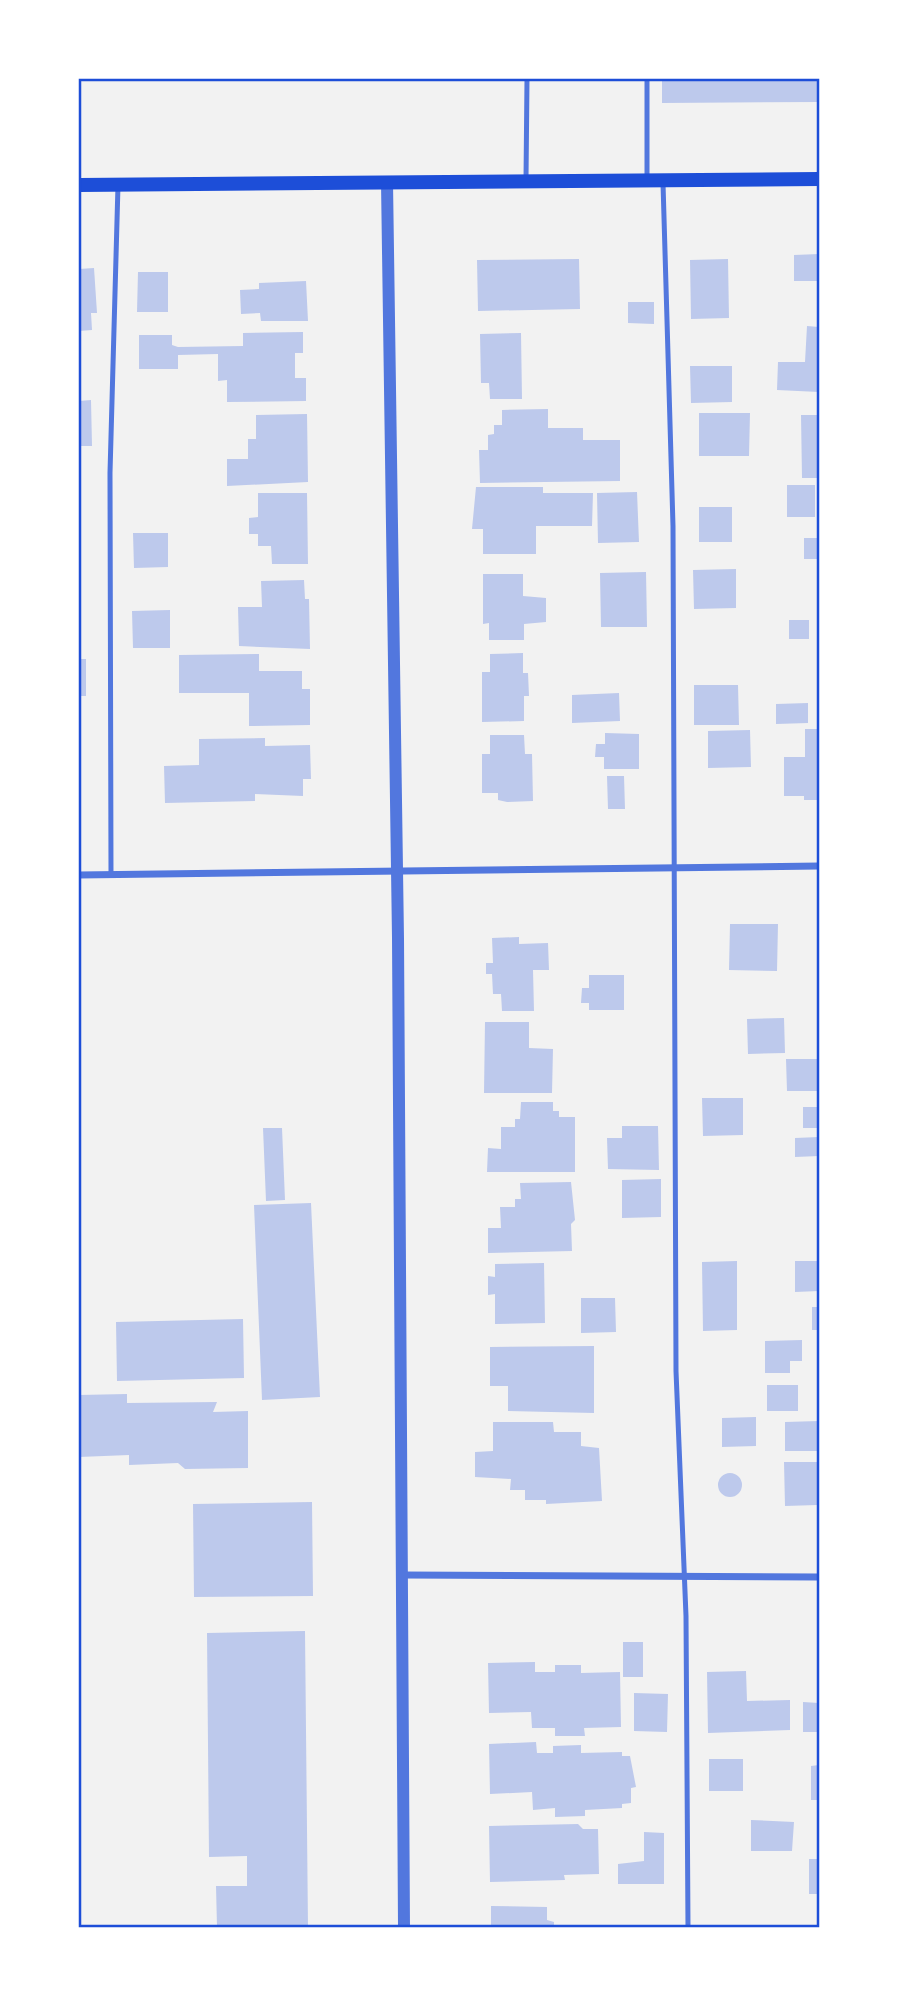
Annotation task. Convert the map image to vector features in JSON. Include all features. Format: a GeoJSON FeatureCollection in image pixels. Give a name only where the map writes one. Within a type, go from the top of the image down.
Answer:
{"type":"FeatureCollection","features":[{"type":"Feature","properties":{"kind":"main road"},"geometry":{"type":"LineString","coordinates":[[79,185],[819,179]]}},
{"type":"Feature","properties":{"kind":"street"},"geometry":{"type":"LineString","coordinates":[[387,183],[403,1576],[404,1927]]}},
{"type":"Feature","properties":{"kind":"street"},"geometry":{"type":"LineString","coordinates":[[79,876],[819,866]]}},
{"type":"Feature","properties":{"kind":"street"},"geometry":{"type":"LineString","coordinates":[[403,1576],[819,1577]]}},
{"type":"Feature","properties":{"kind":"lane"},"geometry":{"type":"LineString","coordinates":[[526,182],[527,79]]}},
{"type":"Feature","properties":{"kind":"lane"},"geometry":{"type":"LineString","coordinates":[[647,79],[647,180]]}},
{"type":"Feature","properties":{"kind":"lane"},"geometry":{"type":"LineString","coordinates":[[663,180],[673,526],[677,867],[676,1371],[684,1578],[688,1927]]}},
{"type":"Feature","properties":{"kind":"lane"},"geometry":{"type":"LineString","coordinates":[[111,875],[110,473],[118,184]]}},
{"type":"Feature","properties":{"kind":"building"},"geometry":{"type":"Polygon","coordinates":[[[662,79],[819,79],[819,102],[662,103],[662,79]]]}},
{"type":"Feature","properties":{"kind":"building"},"geometry":{"type":"Polygon","coordinates":[[[819,254],[819,281],[794,281],[794,255],[819,254]]]}},
{"type":"Feature","properties":{"kind":"building"},"geometry":{"type":"Polygon","coordinates":[[[579,259],[580,309],[478,311],[477,260],[579,259]]]}},
{"type":"Feature","properties":{"kind":"building"},"geometry":{"type":"Polygon","coordinates":[[[728,259],[729,318],[691,319],[690,260],[728,259]]]}},
{"type":"Feature","properties":{"kind":"building"},"geometry":{"type":"Polygon","coordinates":[[[94,268],[97,313],[91,313],[92,330],[79,331],[79,269],[94,268]]]}},
{"type":"Feature","properties":{"kind":"building"},"geometry":{"type":"Polygon","coordinates":[[[138,272],[168,272],[168,312],[137,312],[138,272]]]}},
{"type":"Feature","properties":{"kind":"building"},"geometry":{"type":"Polygon","coordinates":[[[306,281],[308,321],[261,321],[260,313],[241,314],[240,290],[259,289],[259,283],[306,281]]]}},
{"type":"Feature","properties":{"kind":"building"},"geometry":{"type":"Polygon","coordinates":[[[628,302],[654,302],[654,324],[628,323],[628,302]]]}},
{"type":"Feature","properties":{"kind":"building"},"geometry":{"type":"Polygon","coordinates":[[[807,326],[819,327],[819,392],[777,390],[778,362],[805,362],[807,326]]]}},
{"type":"Feature","properties":{"kind":"building"},"geometry":{"type":"Polygon","coordinates":[[[303,332],[303,353],[295,353],[295,378],[306,378],[306,401],[227,402],[227,380],[218,381],[218,354],[178,355],[178,369],[139,369],[139,335],[172,335],[172,345],[178,347],[243,346],[243,333],[303,332]]]}},
{"type":"Feature","properties":{"kind":"building"},"geometry":{"type":"Polygon","coordinates":[[[521,333],[522,399],[490,399],[489,383],[481,383],[480,334],[521,333]]]}},
{"type":"Feature","properties":{"kind":"building"},"geometry":{"type":"Polygon","coordinates":[[[690,366],[732,366],[732,402],[691,403],[690,366]]]}},
{"type":"Feature","properties":{"kind":"building"},"geometry":{"type":"Polygon","coordinates":[[[91,400],[92,446],[79,446],[79,401],[91,400]]]}},
{"type":"Feature","properties":{"kind":"building"},"geometry":{"type":"Polygon","coordinates":[[[548,409],[548,428],[583,428],[583,440],[620,440],[620,481],[480,483],[479,450],[488,450],[488,435],[494,434],[494,425],[502,425],[502,410],[548,409]]]}},
{"type":"Feature","properties":{"kind":"building"},"geometry":{"type":"Polygon","coordinates":[[[699,413],[750,413],[749,456],[699,456],[699,413]]]}},
{"type":"Feature","properties":{"kind":"building"},"geometry":{"type":"Polygon","coordinates":[[[307,414],[308,482],[227,486],[227,459],[248,459],[248,439],[256,439],[256,415],[307,414]]]}},
{"type":"Feature","properties":{"kind":"building"},"geometry":{"type":"Polygon","coordinates":[[[801,415],[819,415],[819,478],[802,478],[801,415]]]}},
{"type":"Feature","properties":{"kind":"building"},"geometry":{"type":"Polygon","coordinates":[[[787,485],[815,485],[815,517],[787,517],[787,485]]]}},
{"type":"Feature","properties":{"kind":"building"},"geometry":{"type":"Polygon","coordinates":[[[476,487],[543,487],[543,493],[593,493],[592,526],[536,526],[536,554],[483,554],[483,529],[472,529],[476,487]]]}},
{"type":"Feature","properties":{"kind":"building"},"geometry":{"type":"Polygon","coordinates":[[[637,492],[639,542],[598,543],[597,493],[637,492]]]}},
{"type":"Feature","properties":{"kind":"building"},"geometry":{"type":"Polygon","coordinates":[[[258,493],[307,493],[308,564],[272,564],[271,546],[258,546],[258,534],[249,534],[249,518],[258,517],[258,493]]]}},
{"type":"Feature","properties":{"kind":"building"},"geometry":{"type":"Polygon","coordinates":[[[699,507],[732,507],[732,542],[699,542],[699,507]]]}},
{"type":"Feature","properties":{"kind":"building"},"geometry":{"type":"Polygon","coordinates":[[[133,533],[168,533],[168,567],[134,568],[133,533]]]}},
{"type":"Feature","properties":{"kind":"building"},"geometry":{"type":"Polygon","coordinates":[[[804,538],[819,538],[819,559],[804,559],[804,538]]]}},
{"type":"Feature","properties":{"kind":"building"},"geometry":{"type":"Polygon","coordinates":[[[736,569],[736,608],[694,609],[693,570],[736,569]]]}},
{"type":"Feature","properties":{"kind":"building"},"geometry":{"type":"Polygon","coordinates":[[[646,572],[647,627],[601,627],[600,573],[646,572]]]}},
{"type":"Feature","properties":{"kind":"building"},"geometry":{"type":"Polygon","coordinates":[[[483,574],[523,574],[523,596],[546,598],[546,622],[524,624],[524,640],[489,640],[489,623],[483,624],[483,574]]]}},
{"type":"Feature","properties":{"kind":"building"},"geometry":{"type":"Polygon","coordinates":[[[304,580],[305,599],[309,599],[310,649],[239,646],[238,607],[262,607],[261,581],[304,580]]]}},
{"type":"Feature","properties":{"kind":"building"},"geometry":{"type":"Polygon","coordinates":[[[170,610],[170,648],[133,648],[132,611],[170,610]]]}},
{"type":"Feature","properties":{"kind":"building"},"geometry":{"type":"Polygon","coordinates":[[[789,620],[809,620],[809,639],[789,639],[789,620]]]}},
{"type":"Feature","properties":{"kind":"building"},"geometry":{"type":"Polygon","coordinates":[[[523,653],[523,673],[528,673],[529,696],[524,696],[524,721],[482,722],[482,672],[490,672],[490,654],[523,653]]]}},
{"type":"Feature","properties":{"kind":"building"},"geometry":{"type":"Polygon","coordinates":[[[259,654],[259,671],[302,671],[302,689],[310,689],[310,725],[249,726],[249,693],[179,693],[179,655],[259,654]]]}},
{"type":"Feature","properties":{"kind":"building"},"geometry":{"type":"Polygon","coordinates":[[[79,659],[86,659],[86,696],[79,696],[79,659]]]}},
{"type":"Feature","properties":{"kind":"building"},"geometry":{"type":"Polygon","coordinates":[[[694,685],[738,685],[739,725],[694,725],[694,685]]]}},
{"type":"Feature","properties":{"kind":"building"},"geometry":{"type":"Polygon","coordinates":[[[619,693],[620,721],[572,723],[572,695],[619,693]]]}},
{"type":"Feature","properties":{"kind":"building"},"geometry":{"type":"Polygon","coordinates":[[[808,703],[808,723],[776,724],[776,704],[808,703]]]}},
{"type":"Feature","properties":{"kind":"building"},"geometry":{"type":"Polygon","coordinates":[[[805,729],[819,729],[819,800],[804,800],[804,796],[784,796],[784,757],[805,757],[805,729]]]}},
{"type":"Feature","properties":{"kind":"building"},"geometry":{"type":"Polygon","coordinates":[[[750,730],[751,767],[708,768],[708,731],[750,730]]]}},
{"type":"Feature","properties":{"kind":"building"},"geometry":{"type":"Polygon","coordinates":[[[605,733],[639,734],[639,769],[604,769],[604,757],[595,757],[596,744],[605,744],[605,733]]]}},
{"type":"Feature","properties":{"kind":"building"},"geometry":{"type":"Polygon","coordinates":[[[490,735],[524,735],[525,754],[532,754],[533,801],[507,802],[498,800],[498,793],[482,793],[482,754],[490,754],[490,735]]]}},
{"type":"Feature","properties":{"kind":"building"},"geometry":{"type":"Polygon","coordinates":[[[265,738],[265,746],[310,745],[311,779],[303,779],[303,796],[255,794],[255,801],[165,803],[164,766],[199,765],[199,739],[265,738]]]}},
{"type":"Feature","properties":{"kind":"building"},"geometry":{"type":"Polygon","coordinates":[[[607,776],[624,776],[625,809],[608,809],[607,776]]]}},
{"type":"Feature","properties":{"kind":"building"},"geometry":{"type":"Polygon","coordinates":[[[730,924],[778,924],[777,971],[729,970],[730,924]]]}},
{"type":"Feature","properties":{"kind":"building"},"geometry":{"type":"Polygon","coordinates":[[[519,937],[519,944],[548,943],[549,970],[533,970],[534,1011],[502,1011],[501,994],[493,994],[492,974],[486,974],[486,963],[493,963],[492,938],[519,937]]]}},
{"type":"Feature","properties":{"kind":"building"},"geometry":{"type":"Polygon","coordinates":[[[589,975],[624,975],[624,1010],[589,1010],[589,1003],[581,1003],[582,988],[589,988],[589,975]]]}},
{"type":"Feature","properties":{"kind":"building"},"geometry":{"type":"Polygon","coordinates":[[[784,1018],[785,1053],[748,1054],[747,1019],[784,1018]]]}},
{"type":"Feature","properties":{"kind":"building"},"geometry":{"type":"Polygon","coordinates":[[[485,1022],[529,1022],[529,1048],[553,1049],[552,1093],[484,1093],[485,1022]]]}},
{"type":"Feature","properties":{"kind":"building"},"geometry":{"type":"Polygon","coordinates":[[[786,1059],[819,1059],[819,1091],[787,1091],[786,1059]]]}},
{"type":"Feature","properties":{"kind":"building"},"geometry":{"type":"Polygon","coordinates":[[[702,1098],[743,1098],[743,1135],[703,1136],[702,1098]]]}},
{"type":"Feature","properties":{"kind":"building"},"geometry":{"type":"Polygon","coordinates":[[[521,1102],[553,1102],[553,1111],[559,1111],[559,1117],[575,1117],[575,1172],[487,1172],[488,1148],[501,1149],[501,1127],[515,1127],[515,1119],[520,1119],[521,1102]]]}},
{"type":"Feature","properties":{"kind":"building"},"geometry":{"type":"Polygon","coordinates":[[[803,1107],[819,1107],[819,1128],[803,1128],[803,1107]]]}},
{"type":"Feature","properties":{"kind":"building"},"geometry":{"type":"Polygon","coordinates":[[[622,1126],[658,1126],[659,1170],[608,1169],[607,1138],[622,1138],[622,1126]]]}},
{"type":"Feature","properties":{"kind":"building"},"geometry":{"type":"Polygon","coordinates":[[[263,1128],[282,1128],[285,1200],[266,1201],[263,1128]]]}},
{"type":"Feature","properties":{"kind":"building"},"geometry":{"type":"Polygon","coordinates":[[[819,1137],[819,1156],[795,1157],[795,1138],[819,1137]]]}},
{"type":"Feature","properties":{"kind":"building"},"geometry":{"type":"Polygon","coordinates":[[[661,1179],[661,1217],[622,1218],[622,1180],[661,1179]]]}},
{"type":"Feature","properties":{"kind":"building"},"geometry":{"type":"Polygon","coordinates":[[[571,1182],[575,1220],[571,1224],[572,1251],[488,1253],[488,1228],[501,1228],[500,1207],[515,1207],[515,1199],[521,1199],[520,1183],[571,1182]]]}},
{"type":"Feature","properties":{"kind":"building"},"geometry":{"type":"Polygon","coordinates":[[[311,1203],[320,1397],[262,1400],[254,1205],[311,1203]]]}},
{"type":"Feature","properties":{"kind":"building"},"geometry":{"type":"Polygon","coordinates":[[[737,1261],[737,1330],[703,1331],[702,1262],[737,1261]]]}},
{"type":"Feature","properties":{"kind":"building"},"geometry":{"type":"Polygon","coordinates":[[[795,1261],[819,1261],[819,1291],[795,1292],[795,1261]]]}},
{"type":"Feature","properties":{"kind":"building"},"geometry":{"type":"Polygon","coordinates":[[[544,1263],[545,1323],[495,1324],[495,1294],[488,1295],[488,1276],[495,1277],[495,1264],[544,1263]]]}},
{"type":"Feature","properties":{"kind":"building"},"geometry":{"type":"Polygon","coordinates":[[[581,1298],[615,1298],[616,1332],[581,1333],[581,1298]]]}},
{"type":"Feature","properties":{"kind":"building"},"geometry":{"type":"Polygon","coordinates":[[[812,1307],[819,1307],[819,1330],[812,1330],[812,1307]]]}},
{"type":"Feature","properties":{"kind":"building"},"geometry":{"type":"Polygon","coordinates":[[[243,1319],[244,1378],[117,1381],[116,1322],[243,1319]]]}},
{"type":"Feature","properties":{"kind":"building"},"geometry":{"type":"Polygon","coordinates":[[[802,1340],[802,1361],[790,1361],[790,1373],[765,1373],[765,1341],[802,1340]]]}},
{"type":"Feature","properties":{"kind":"building"},"geometry":{"type":"Polygon","coordinates":[[[594,1346],[594,1413],[508,1411],[508,1386],[490,1386],[490,1347],[594,1346]]]}},
{"type":"Feature","properties":{"kind":"building"},"geometry":{"type":"Polygon","coordinates":[[[767,1385],[798,1385],[798,1411],[767,1411],[767,1385]]]}},
{"type":"Feature","properties":{"kind":"building"},"geometry":{"type":"Polygon","coordinates":[[[127,1394],[127,1403],[217,1402],[213,1412],[248,1411],[248,1468],[185,1469],[178,1463],[129,1465],[129,1455],[79,1457],[79,1395],[127,1394]]]}},
{"type":"Feature","properties":{"kind":"building"},"geometry":{"type":"Polygon","coordinates":[[[756,1417],[756,1446],[722,1447],[722,1418],[756,1417]]]}},
{"type":"Feature","properties":{"kind":"building"},"geometry":{"type":"Polygon","coordinates":[[[819,1421],[819,1451],[785,1451],[785,1422],[819,1421]]]}},
{"type":"Feature","properties":{"kind":"building"},"geometry":{"type":"Polygon","coordinates":[[[493,1422],[553,1422],[554,1432],[581,1432],[581,1446],[599,1448],[602,1501],[546,1504],[546,1500],[525,1500],[525,1490],[510,1490],[511,1479],[475,1477],[475,1452],[493,1451],[493,1422]]]}},
{"type":"Feature","properties":{"kind":"building"},"geometry":{"type":"Polygon","coordinates":[[[784,1462],[819,1462],[819,1513],[817,1505],[785,1506],[784,1462]]]}},
{"type":"Feature","properties":{"kind":"building"},"geometry":{"type":"Polygon","coordinates":[[[730,1473],[739,1476],[742,1485],[739,1494],[730,1497],[721,1494],[718,1485],[721,1476],[730,1473]]]}},
{"type":"Feature","properties":{"kind":"building"},"geometry":{"type":"Polygon","coordinates":[[[312,1502],[313,1596],[194,1597],[193,1504],[312,1502]]]}},
{"type":"Feature","properties":{"kind":"building"},"geometry":{"type":"Polygon","coordinates":[[[305,1631],[308,1927],[217,1927],[216,1886],[247,1886],[247,1856],[209,1857],[207,1633],[305,1631]]]}},
{"type":"Feature","properties":{"kind":"building"},"geometry":{"type":"Polygon","coordinates":[[[623,1642],[643,1642],[643,1677],[623,1677],[623,1642]]]}},
{"type":"Feature","properties":{"kind":"building"},"geometry":{"type":"Polygon","coordinates":[[[535,1662],[535,1672],[555,1672],[555,1665],[581,1665],[581,1673],[620,1672],[621,1727],[584,1728],[585,1736],[555,1736],[555,1728],[532,1728],[531,1712],[489,1713],[488,1663],[535,1662]]]}},
{"type":"Feature","properties":{"kind":"building"},"geometry":{"type":"Polygon","coordinates":[[[746,1671],[747,1701],[790,1700],[790,1730],[708,1733],[707,1672],[746,1671]]]}},
{"type":"Feature","properties":{"kind":"building"},"geometry":{"type":"Polygon","coordinates":[[[634,1693],[668,1694],[667,1732],[634,1731],[634,1693]]]}},
{"type":"Feature","properties":{"kind":"building"},"geometry":{"type":"Polygon","coordinates":[[[803,1702],[819,1703],[819,1732],[803,1732],[803,1702]]]}},
{"type":"Feature","properties":{"kind":"building"},"geometry":{"type":"Polygon","coordinates":[[[536,1742],[537,1753],[553,1753],[553,1746],[581,1745],[581,1753],[622,1752],[622,1756],[630,1756],[636,1787],[631,1788],[631,1803],[622,1804],[622,1808],[585,1810],[585,1816],[555,1817],[555,1808],[533,1810],[532,1792],[490,1794],[489,1744],[536,1742]]]}},
{"type":"Feature","properties":{"kind":"building"},"geometry":{"type":"Polygon","coordinates":[[[709,1759],[743,1759],[743,1791],[709,1791],[709,1759]]]}},
{"type":"Feature","properties":{"kind":"building"},"geometry":{"type":"Polygon","coordinates":[[[819,1765],[819,1800],[811,1800],[811,1766],[819,1765]]]}},
{"type":"Feature","properties":{"kind":"building"},"geometry":{"type":"Polygon","coordinates":[[[751,1820],[794,1822],[792,1851],[751,1851],[751,1820]]]}},
{"type":"Feature","properties":{"kind":"building"},"geometry":{"type":"Polygon","coordinates":[[[578,1824],[583,1829],[598,1829],[599,1874],[564,1875],[565,1880],[490,1882],[489,1826],[578,1824]]]}},
{"type":"Feature","properties":{"kind":"building"},"geometry":{"type":"Polygon","coordinates":[[[644,1832],[664,1833],[664,1884],[618,1884],[618,1864],[644,1861],[644,1832]]]}},
{"type":"Feature","properties":{"kind":"building"},"geometry":{"type":"Polygon","coordinates":[[[809,1859],[819,1859],[819,1894],[809,1894],[809,1859]]]}},
{"type":"Feature","properties":{"kind":"building"},"geometry":{"type":"Polygon","coordinates":[[[491,1906],[547,1907],[547,1920],[554,1922],[554,1927],[491,1927],[491,1906]]]}}]}
